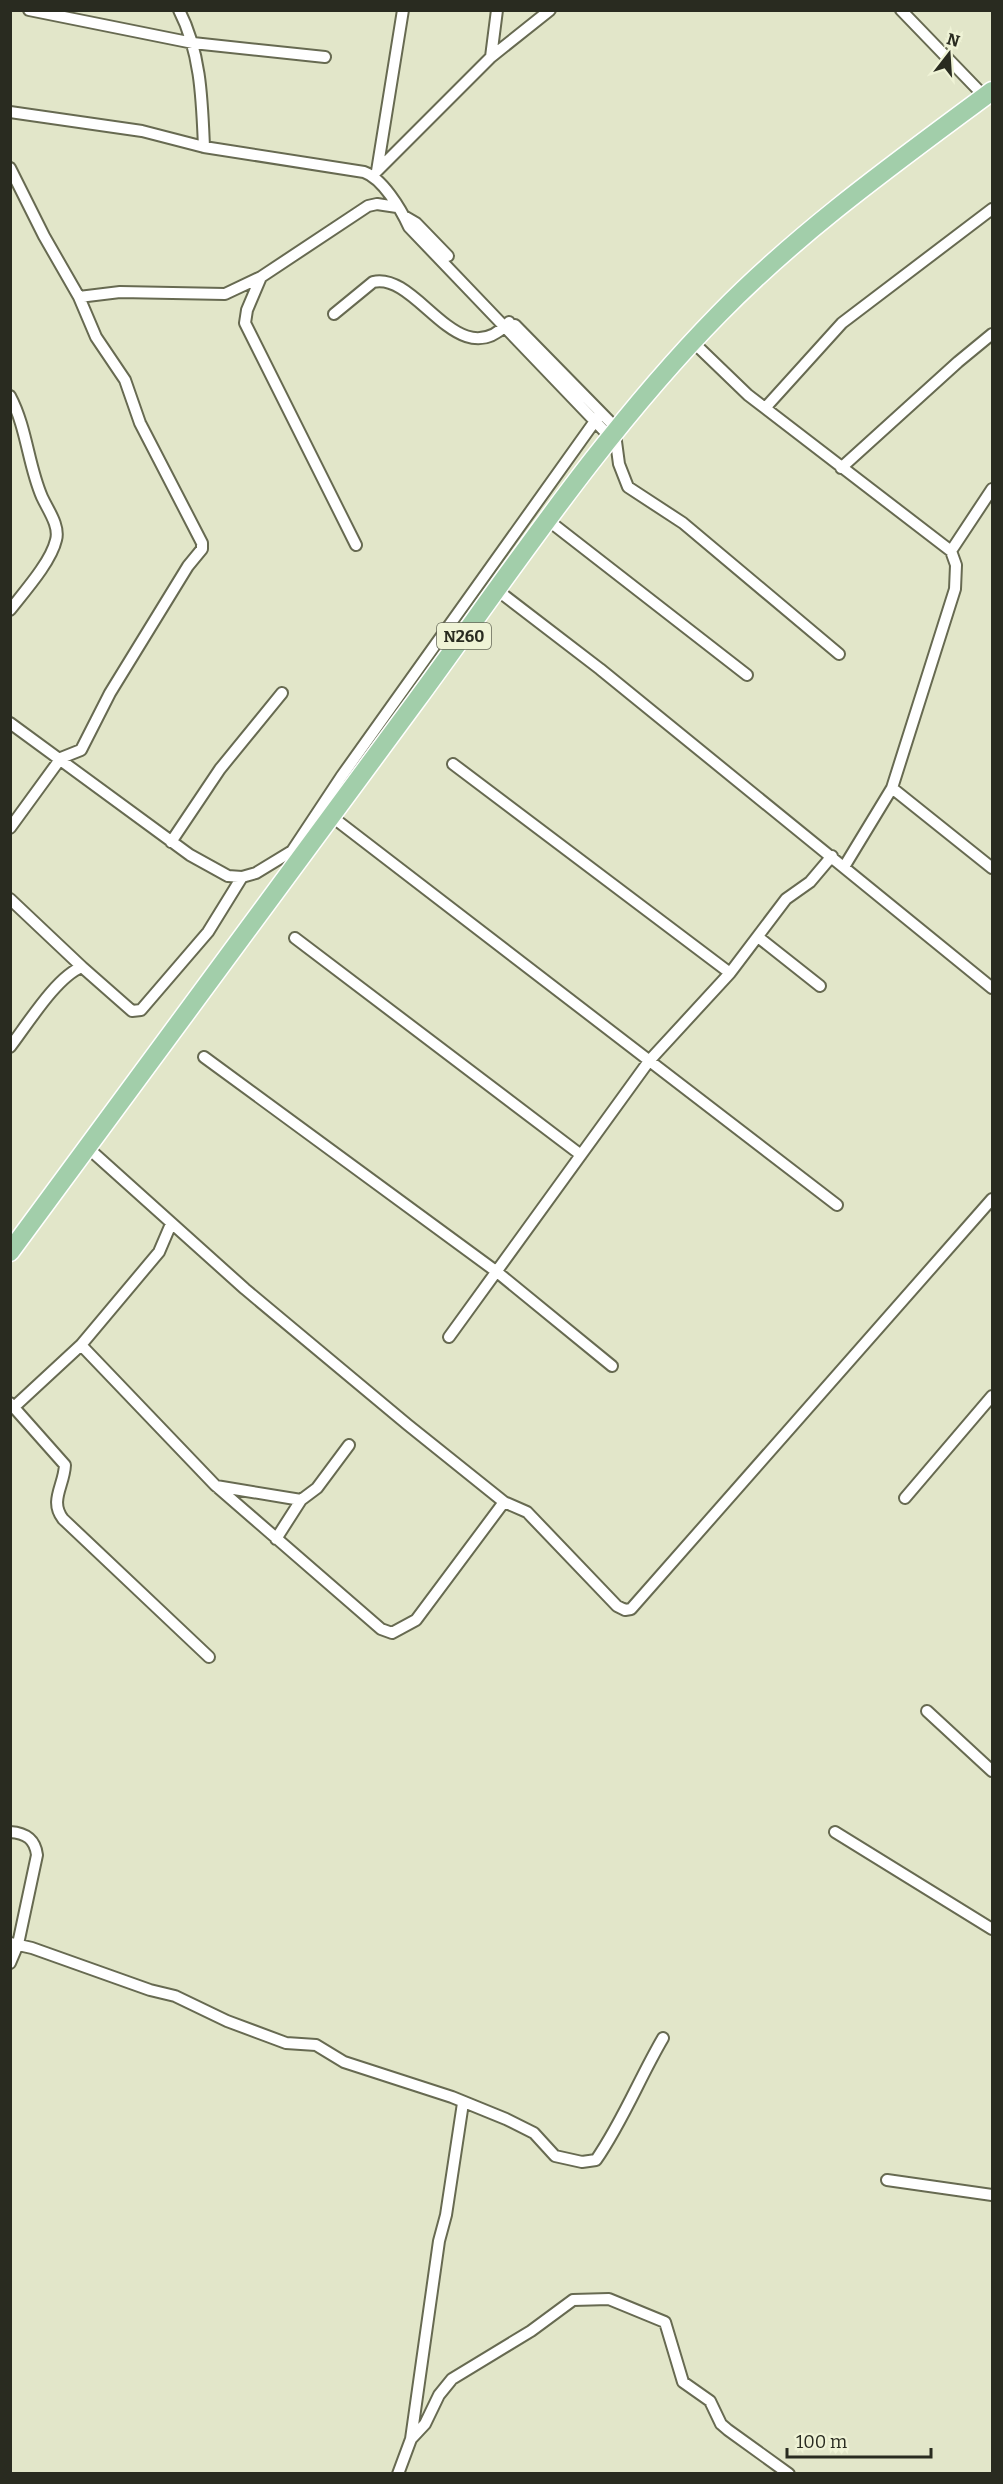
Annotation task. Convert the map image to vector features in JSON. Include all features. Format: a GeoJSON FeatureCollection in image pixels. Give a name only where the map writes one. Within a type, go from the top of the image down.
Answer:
{"type":"FeatureCollection","features":[{"type":"Feature","properties":{"kind":"main road","name":"N260"},"geometry":{"type":"LineString","coordinates":[[10,1252],[614,434],[693,342],[778,258],[864,187],[989,94]]}},
{"type":"Feature","properties":{"kind":"street"},"geometry":{"type":"LineString","coordinates":[[29,10],[193,43],[325,57]]}},
{"type":"Feature","properties":{"kind":"street"},"geometry":{"type":"LineString","coordinates":[[179,10],[193,43],[202,95],[204,147]]}},
{"type":"Feature","properties":{"kind":"street"},"geometry":{"type":"LineString","coordinates":[[375,174],[403,10]]}},
{"type":"Feature","properties":{"kind":"street"},"geometry":{"type":"LineString","coordinates":[[491,57],[497,10]]}},
{"type":"Feature","properties":{"kind":"street"},"geometry":{"type":"LineString","coordinates":[[375,174],[491,57],[550,10]]}},
{"type":"Feature","properties":{"kind":"street"},"geometry":{"type":"LineString","coordinates":[[901,10],[989,94]]}},
{"type":"Feature","properties":{"kind":"street"},"geometry":{"type":"LineString","coordinates":[[10,112],[142,131],[204,147],[375,174],[401,211],[416,223],[614,434],[619,464],[628,487],[682,523],[839,654]]}},
{"type":"Feature","properties":{"kind":"street"},"geometry":{"type":"LineString","coordinates":[[10,168],[44,236],[79,297],[96,337],[125,380],[140,423],[202,543],[202,549],[188,566],[110,693],[81,750],[61,758],[10,828]]}},
{"type":"Feature","properties":{"kind":"street"},"geometry":{"type":"LineString","coordinates":[[79,297],[112,292],[225,294],[261,277],[368,206],[376,204],[401,211]]}},
{"type":"Feature","properties":{"kind":"street"},"geometry":{"type":"LineString","coordinates":[[766,407],[842,323],[993,209]]}},
{"type":"Feature","properties":{"kind":"street"},"geometry":{"type":"LineString","coordinates":[[261,277],[247,310],[245,323],[356,545]]}},
{"type":"Feature","properties":{"kind":"street"},"geometry":{"type":"LineString","coordinates":[[334,314],[373,282],[379,280],[395,285],[453,328],[473,339],[488,338],[508,323]]}},
{"type":"Feature","properties":{"kind":"street"},"geometry":{"type":"LineString","coordinates":[[841,468],[958,362],[993,334]]}},
{"type":"Feature","properties":{"kind":"street"},"geometry":{"type":"LineString","coordinates":[[693,342],[729,379],[951,551],[956,565],[955,589],[892,788],[844,867]]}},
{"type":"Feature","properties":{"kind":"street"},"geometry":{"type":"LineString","coordinates":[[10,396],[39,489],[54,522],[57,537],[48,556],[10,610]]}},
{"type":"Feature","properties":{"kind":"street"},"geometry":{"type":"LineString","coordinates":[[292,851],[341,777],[564,468],[597,418]]}},
{"type":"Feature","properties":{"kind":"street"},"geometry":{"type":"LineString","coordinates":[[951,551],[993,489]]}},
{"type":"Feature","properties":{"kind":"street"},"geometry":{"type":"LineString","coordinates":[[549,521],[747,675]]}},
{"type":"Feature","properties":{"kind":"street"},"geometry":{"type":"LineString","coordinates":[[497,590],[600,669],[993,988]]}},
{"type":"Feature","properties":{"kind":"street"},"geometry":{"type":"LineString","coordinates":[[171,842],[220,770],[282,693]]}},
{"type":"Feature","properties":{"kind":"street"},"geometry":{"type":"LineString","coordinates":[[10,723],[61,758],[171,842],[211,868],[228,876],[242,877],[256,873],[316,837]]}},
{"type":"Feature","properties":{"kind":"street"},"geometry":{"type":"LineString","coordinates":[[453,765],[730,973]]}},
{"type":"Feature","properties":{"kind":"street"},"geometry":{"type":"LineString","coordinates":[[892,788],[993,868]]}},
{"type":"Feature","properties":{"kind":"street"},"geometry":{"type":"LineString","coordinates":[[331,816],[837,1205]]}},
{"type":"Feature","properties":{"kind":"street"},"geometry":{"type":"LineString","coordinates":[[449,1337],[649,1061],[730,973],[786,899],[810,882],[832,856]]}},
{"type":"Feature","properties":{"kind":"street"},"geometry":{"type":"LineString","coordinates":[[10,899],[132,1011],[141,1011],[208,932],[242,877]]}},
{"type":"Feature","properties":{"kind":"street"},"geometry":{"type":"LineString","coordinates":[[758,937],[820,986]]}},
{"type":"Feature","properties":{"kind":"street"},"geometry":{"type":"LineString","coordinates":[[295,938],[581,1155]]}},
{"type":"Feature","properties":{"kind":"street"},"geometry":{"type":"LineString","coordinates":[[10,1047],[50,995],[75,970],[82,967]]}},
{"type":"Feature","properties":{"kind":"street"},"geometry":{"type":"LineString","coordinates":[[204,1057],[496,1272],[612,1366]]}},
{"type":"Feature","properties":{"kind":"street"},"geometry":{"type":"LineString","coordinates":[[88,1148],[254,1296],[504,1502],[527,1512],[617,1606],[624,1610],[631,1609],[991,1203]]}},
{"type":"Feature","properties":{"kind":"street"},"geometry":{"type":"LineString","coordinates":[[171,1224],[166,1241],[159,1252],[81,1345],[12,1405],[65,1466],[56,1501],[57,1511],[63,1519],[209,1657]]}},
{"type":"Feature","properties":{"kind":"street"},"geometry":{"type":"LineString","coordinates":[[81,1345],[215,1485],[381,1629],[392,1633],[416,1620],[504,1502]]}},
{"type":"Feature","properties":{"kind":"street"},"geometry":{"type":"LineString","coordinates":[[905,1498],[993,1396]]}},
{"type":"Feature","properties":{"kind":"street"},"geometry":{"type":"LineString","coordinates":[[276,1539],[301,1500],[317,1488],[349,1445]]}},
{"type":"Feature","properties":{"kind":"street"},"geometry":{"type":"LineString","coordinates":[[215,1485],[301,1500]]}},
{"type":"Feature","properties":{"kind":"street"},"geometry":{"type":"LineString","coordinates":[[927,1711],[993,1771]]}},
{"type":"Feature","properties":{"kind":"street"},"geometry":{"type":"LineString","coordinates":[[10,1832],[29,1837],[36,1844],[37,1855],[10,1963]]}},
{"type":"Feature","properties":{"kind":"street"},"geometry":{"type":"LineString","coordinates":[[835,1832],[993,1929]]}},
{"type":"Feature","properties":{"kind":"street"},"geometry":{"type":"LineString","coordinates":[[14,1943],[150,1990],[175,1996],[226,2021],[280,2040],[316,2045],[344,2062],[506,2119],[534,2133],[555,2156],[590,2163],[596,2160],[620,2125],[637,2085],[663,2038]]}},
{"type":"Feature","properties":{"kind":"street"},"geometry":{"type":"LineString","coordinates":[[398,2474],[411,2439],[438,2241],[446,2215],[463,2103]]}},
{"type":"Feature","properties":{"kind":"street"},"geometry":{"type":"LineString","coordinates":[[887,2180],[993,2195]]}},
{"type":"Feature","properties":{"kind":"street"},"geometry":{"type":"LineString","coordinates":[[411,2439],[425,2424],[444,2386],[460,2372],[531,2331],[573,2300],[603,2298],[665,2322],[682,2382],[710,2401],[722,2424],[728,2430],[789,2474]]}}]}
